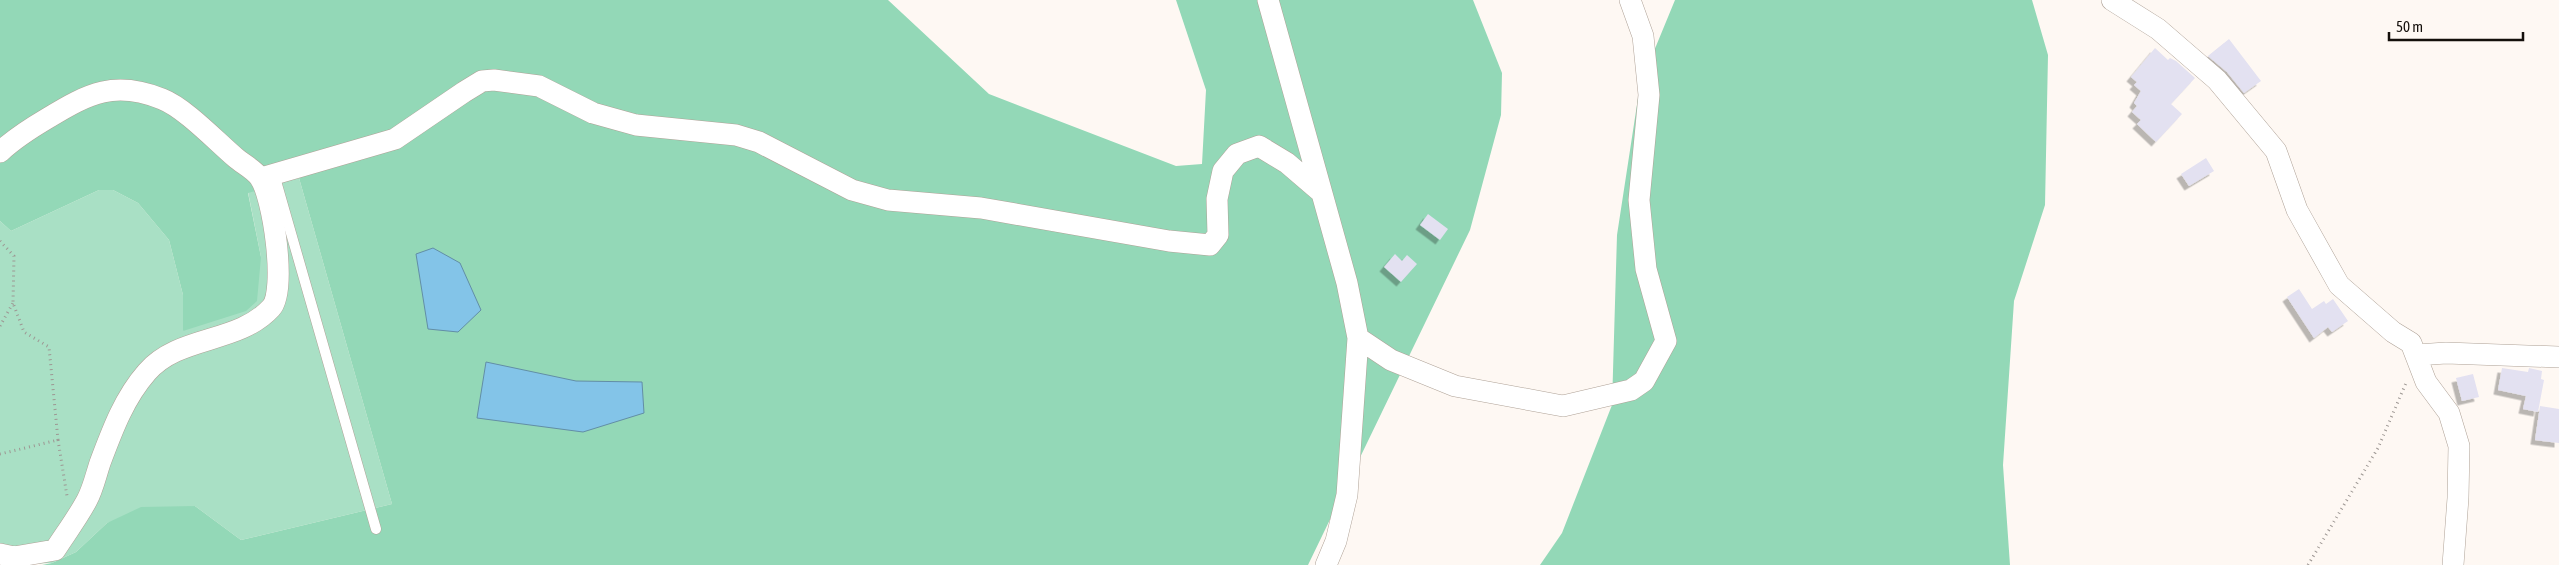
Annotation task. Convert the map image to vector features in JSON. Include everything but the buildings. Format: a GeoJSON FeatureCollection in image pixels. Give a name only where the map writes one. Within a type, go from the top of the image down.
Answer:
{"type":"FeatureCollection","features":[{"type":"Feature","properties":{"kind":"street"},"geometry":{"type":"LineString","coordinates":[[1268,0],[1347,283],[1358,338],[1346,495],[1336,541],[1326,565]]}},
{"type":"Feature","properties":{"kind":"street"},"geometry":{"type":"LineString","coordinates":[[1358,338],[1391,360],[1455,386],[1563,406],[1631,390],[1644,381],[1649,369],[1666,342],[1646,269],[1639,200],[1649,95],[1643,36],[1630,0]]}},
{"type":"Feature","properties":{"kind":"street"},"geometry":{"type":"LineString","coordinates":[[2112,0],[2158,29],[2216,80],[2276,151],[2297,210],[2339,285],[2394,332],[2411,343],[2418,355],[2426,382],[2449,413],[2459,446],[2458,498],[2453,565]]}},
{"type":"Feature","properties":{"kind":"street"},"geometry":{"type":"LineString","coordinates":[[268,176],[395,139],[482,81],[494,80],[539,86],[593,113],[636,125],[736,135],[759,142],[852,190],[888,200],[981,208],[1169,241],[1210,245],[1218,234],[1218,199],[1223,171],[1237,154],[1258,146],[1287,163],[1322,193]]}},
{"type":"Feature","properties":{"kind":"street"},"geometry":{"type":"LineString","coordinates":[[0,152],[16,137],[81,98],[114,89],[135,90],[171,102],[268,176],[278,255],[278,287],[272,307],[251,325],[179,348],[148,371],[129,396],[109,438],[87,499],[55,550],[14,556],[0,554]]}},
{"type":"Feature","properties":{"kind":"street"},"geometry":{"type":"LineString","coordinates":[[2418,355],[2446,353],[2559,356]]}},
{"type":"Feature","properties":{"kind":"lane"},"geometry":{"type":"LineString","coordinates":[[268,176],[376,529]]}},
{"type":"Feature","properties":{"kind":"path"},"geometry":{"type":"LineString","coordinates":[[0,241],[14,256],[13,302],[24,332],[49,346],[58,440],[72,524]]}},
{"type":"Feature","properties":{"kind":"path"},"geometry":{"type":"LineString","coordinates":[[0,326],[13,302]]}},
{"type":"Feature","properties":{"kind":"path"},"geometry":{"type":"LineString","coordinates":[[2308,565],[2378,448],[2418,355]]}},
{"type":"Feature","properties":{"kind":"path"},"geometry":{"type":"LineString","coordinates":[[0,454],[58,440]]}},
{"type":"Feature","properties":{"kind":"green space"},"geometry":{"type":"Polygon","coordinates":[[[0,0],[888,0],[989,94],[1176,166],[1202,164],[1206,90],[1176,0],[1473,0],[1502,73],[1501,115],[1470,230],[1308,565],[42,565],[52,563],[76,552],[107,523],[141,507],[195,506],[241,540],[392,504],[299,178],[248,193],[261,257],[257,301],[246,311],[183,331],[183,295],[169,240],[138,203],[113,190],[99,190],[11,231],[0,221],[0,0]]]}},
{"type":"Feature","properties":{"kind":"green space"},"geometry":{"type":"Polygon","coordinates":[[[1675,0],[2032,0],[2048,55],[2045,205],[2014,301],[2003,465],[2010,565],[1540,565],[1562,533],[1612,405],[1617,235],[1640,85],[1675,0]]]}},
{"type":"Feature","properties":{"kind":"green space"},"geometry":{"type":"Polygon","coordinates":[[[299,178],[392,504],[241,540],[195,506],[107,523],[76,552],[52,563],[0,565],[0,221],[11,231],[99,190],[113,190],[138,203],[169,240],[183,295],[183,331],[261,257],[248,192],[299,178]]]}},
{"type":"Feature","properties":{"kind":"water"},"geometry":{"type":"Polygon","coordinates":[[[433,248],[460,263],[481,310],[458,332],[428,329],[416,254],[433,248]]]}},
{"type":"Feature","properties":{"kind":"water"},"geometry":{"type":"Polygon","coordinates":[[[486,362],[576,381],[642,382],[644,413],[583,432],[477,418],[486,362]]]}}]}
